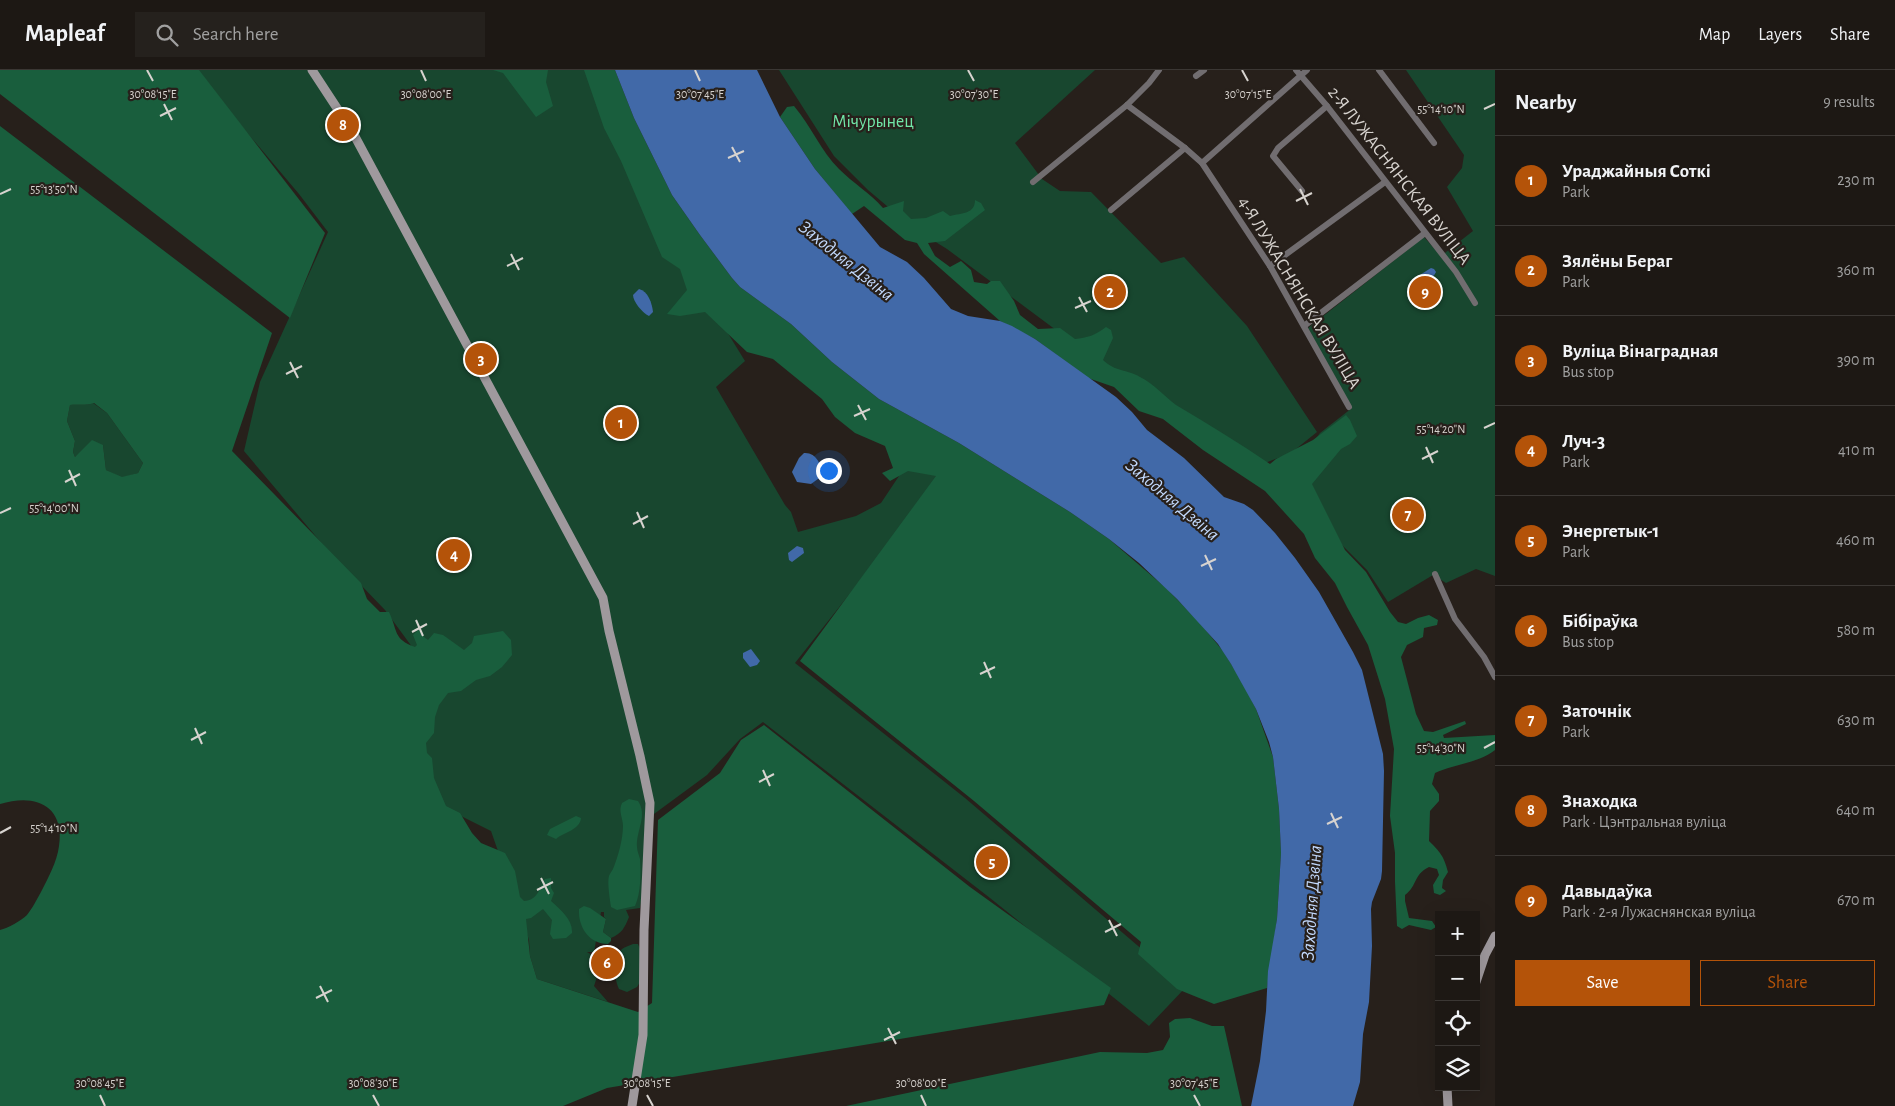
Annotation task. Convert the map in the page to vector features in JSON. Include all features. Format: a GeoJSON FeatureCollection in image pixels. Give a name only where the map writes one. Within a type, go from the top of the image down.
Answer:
{"type":"FeatureCollection","features":[{"type":"Feature","properties":{"kind":"street"},"geometry":{"type":"LineString","coordinates":[[312,70],[361,148],[603,598],[650,804],[644,930],[643,1035],[632,1106]]}},
{"type":"Feature","properties":{"kind":"street"},"geometry":{"type":"LineString","coordinates":[[1033,182],[1127,105],[1149,84],[1159,70]]}},
{"type":"Feature","properties":{"kind":"street"},"geometry":{"type":"LineString","coordinates":[[1196,76],[1204,70]]}},
{"type":"Feature","properties":{"kind":"street"},"geometry":{"type":"LineString","coordinates":[[1202,163],[1299,73],[1307,70]]}},
{"type":"Feature","properties":{"kind":"street"},"geometry":{"type":"LineString","coordinates":[[1379,70],[1434,143]]}},
{"type":"Feature","properties":{"kind":"street","name":"2-Я ЛУЖАСНЯНСКАЯ ВУЛІЦА"},"geometry":{"type":"LineString","coordinates":[[1299,73],[1327,106],[1456,272],[1475,303]]}},
{"type":"Feature","properties":{"kind":"street","name":"4-Я ЛУЖАСНЯНСКАЯ ВУЛІЦА"},"geometry":{"type":"LineString","coordinates":[[1127,105],[1202,163],[1270,266],[1349,406]]}},
{"type":"Feature","properties":{"kind":"street"},"geometry":{"type":"LineString","coordinates":[[1302,191],[1273,156],[1278,148],[1327,106]]}},
{"type":"Feature","properties":{"kind":"street"},"geometry":{"type":"LineString","coordinates":[[1111,210],[1185,148]]}},
{"type":"Feature","properties":{"kind":"street"},"geometry":{"type":"LineString","coordinates":[[1270,266],[1385,182]]}},
{"type":"Feature","properties":{"kind":"street"},"geometry":{"type":"LineString","coordinates":[[1304,326],[1424,233]]}},
{"type":"Feature","properties":{"kind":"street"},"geometry":{"type":"LineString","coordinates":[[1435,574],[1455,619],[1484,657],[1495,677]]}},
{"type":"Feature","properties":{"kind":"street"},"geometry":{"type":"LineString","coordinates":[[1480,970],[1495,936]]}},
{"type":"Feature","properties":{"kind":"street"},"geometry":{"type":"LineString","coordinates":[[1447,1091],[1448,1106]]}},
{"type":"Feature","properties":{"kind":"green space"},"geometry":{"type":"Polygon","coordinates":[[[0,70],[199,70],[325,233],[290,318],[0,94],[0,70]]]}},
{"type":"Feature","properties":{"kind":"green space"},"geometry":{"type":"Polygon","coordinates":[[[194,70],[597,70],[629,173],[745,361],[716,387],[785,505],[791,512],[798,532],[856,516],[881,503],[903,470],[945,473],[795,663],[965,798],[1186,987],[1149,1026],[990,898],[763,722],[740,739],[707,775],[654,814],[640,908],[626,910],[629,917],[626,925],[618,934],[611,938],[603,932],[606,919],[604,912],[601,912],[594,952],[587,952],[592,955],[597,977],[594,986],[608,1002],[537,979],[530,956],[529,940],[491,831],[445,808],[421,746],[429,670],[385,610],[329,552],[244,451],[260,382],[328,232],[299,194],[194,70]]]}},
{"type":"Feature","properties":{"kind":"green space"},"geometry":{"type":"Polygon","coordinates":[[[493,70],[548,70],[546,82],[553,106],[536,117],[503,73],[493,70]]]}},
{"type":"Feature","properties":{"kind":"green space"},"geometry":{"type":"Polygon","coordinates":[[[584,70],[615,70],[634,118],[672,195],[740,287],[791,324],[832,362],[879,399],[959,443],[1070,512],[1109,539],[1166,588],[1198,621],[1223,651],[1256,709],[1273,757],[1279,809],[1281,853],[1277,919],[1267,988],[1214,1004],[1177,989],[1138,954],[1141,942],[974,801],[800,661],[936,476],[908,471],[890,481],[882,473],[893,468],[885,446],[855,433],[835,417],[822,399],[773,359],[747,352],[705,312],[680,316],[667,314],[687,290],[680,269],[662,257],[621,161],[604,128],[584,70]]]}},
{"type":"Feature","properties":{"kind":"green space","name":"Мічурынец"},"geometry":{"type":"Polygon","coordinates":[[[779,70],[1095,70],[1015,143],[1042,179],[1060,191],[1091,192],[1161,263],[1184,257],[1247,326],[1317,432],[1291,453],[1265,463],[1115,374],[947,249],[913,228],[868,190],[834,156],[779,70]]]}},
{"type":"Feature","properties":{"kind":"green space"},"geometry":{"type":"Polygon","coordinates":[[[1406,70],[1495,70],[1495,576],[1476,569],[1446,583],[1433,575],[1388,602],[1367,570],[1333,536],[1309,494],[1303,456],[1320,433],[1352,408],[1308,328],[1424,237],[1441,256],[1473,231],[1447,187],[1462,168],[1464,155],[1406,70]]]}},
{"type":"Feature","properties":{"kind":"green space"},"geometry":{"type":"Polygon","coordinates":[[[794,106],[833,162],[883,208],[904,201],[903,211],[911,219],[926,218],[943,211],[950,216],[970,210],[973,208],[975,200],[981,203],[985,210],[945,241],[928,243],[935,256],[950,267],[961,261],[971,270],[974,282],[987,284],[991,281],[1000,281],[1014,301],[1020,315],[1038,329],[1060,328],[1075,339],[1091,336],[1106,327],[1111,330],[1113,338],[1103,360],[1117,369],[1135,374],[1145,380],[1176,405],[1270,464],[1313,440],[1346,415],[1350,420],[1357,436],[1350,444],[1341,449],[1312,484],[1345,550],[1366,572],[1398,622],[1406,624],[1429,615],[1438,620],[1437,625],[1424,628],[1423,637],[1407,645],[1401,657],[1416,714],[1424,731],[1433,732],[1465,721],[1466,724],[1443,735],[1444,738],[1495,735],[1495,750],[1489,754],[1474,761],[1435,773],[1432,784],[1439,794],[1439,801],[1430,811],[1429,841],[1445,862],[1448,872],[1443,880],[1442,888],[1446,891],[1440,895],[1434,893],[1433,885],[1439,875],[1437,869],[1429,867],[1420,873],[1412,888],[1405,895],[1405,901],[1409,918],[1432,921],[1435,928],[1431,930],[1409,925],[1402,929],[1397,926],[1395,853],[1390,816],[1394,749],[1385,699],[1368,645],[1335,583],[1315,558],[1304,534],[1265,491],[1203,450],[1163,419],[1139,411],[1114,387],[1088,378],[1035,339],[1000,321],[924,254],[917,243],[905,240],[864,206],[852,214],[815,169],[780,117],[787,107],[794,106]]]}},
{"type":"Feature","properties":{"kind":"green space"},"geometry":{"type":"Polygon","coordinates":[[[0,126],[272,333],[232,451],[361,583],[367,599],[380,612],[389,612],[399,637],[415,647],[417,645],[413,635],[418,630],[422,631],[424,637],[428,640],[434,633],[443,635],[464,650],[472,643],[474,636],[503,631],[511,640],[512,655],[502,667],[490,676],[476,680],[461,691],[448,693],[439,705],[435,717],[434,733],[426,743],[427,753],[432,758],[434,778],[446,806],[460,813],[472,833],[481,843],[505,853],[515,871],[520,897],[524,901],[532,899],[538,893],[545,879],[551,878],[551,888],[554,893],[551,901],[571,924],[572,933],[566,938],[553,939],[550,934],[552,920],[543,909],[531,918],[526,919],[530,956],[537,979],[638,1012],[652,1003],[658,820],[720,773],[741,740],[764,725],[970,887],[1111,988],[1104,1005],[607,1088],[563,1106],[0,1106],[0,930],[21,920],[33,907],[54,864],[58,852],[60,832],[52,812],[45,806],[25,800],[0,804],[0,126]],[[94,403],[70,405],[67,421],[75,441],[73,452],[75,457],[92,440],[103,445],[106,470],[122,477],[138,473],[143,463],[107,413],[94,403]]]}},
{"type":"Feature","properties":{"kind":"green space"},"geometry":{"type":"Polygon","coordinates":[[[93,403],[107,413],[143,463],[138,473],[122,478],[106,470],[103,445],[80,453],[75,457],[73,452],[75,441],[67,421],[70,405],[93,403]]]}},
{"type":"Feature","properties":{"kind":"green space"},"geometry":{"type":"Polygon","coordinates":[[[629,799],[638,801],[642,812],[637,841],[640,859],[639,889],[635,906],[617,910],[611,907],[608,879],[617,859],[622,837],[621,806],[622,803],[629,799]]]}},
{"type":"Feature","properties":{"kind":"green space"},"geometry":{"type":"Polygon","coordinates":[[[576,816],[581,818],[575,828],[556,839],[547,835],[550,829],[576,816]]]}},
{"type":"Feature","properties":{"kind":"green space"},"geometry":{"type":"Polygon","coordinates":[[[584,906],[606,919],[603,932],[611,938],[608,944],[595,941],[586,933],[579,916],[579,909],[584,906]]]}},
{"type":"Feature","properties":{"kind":"green space"},"geometry":{"type":"Polygon","coordinates":[[[638,944],[640,949],[640,982],[637,987],[627,992],[619,989],[617,985],[615,963],[622,949],[638,944]]]}},
{"type":"Feature","properties":{"kind":"green space"},"geometry":{"type":"Polygon","coordinates":[[[1190,1018],[1212,1026],[1224,1026],[1242,1106],[846,1106],[1100,1052],[1147,1053],[1163,1050],[1170,1037],[1169,1023],[1175,1019],[1190,1018]]]}},
{"type":"Feature","properties":{"kind":"water","name":"Заходняя Дзвіна"},"geometry":{"type":"Polygon","coordinates":[[[615,70],[757,70],[780,117],[815,169],[880,247],[907,262],[951,309],[968,316],[1000,321],[1012,326],[1035,339],[1116,397],[1147,430],[1184,458],[1224,497],[1244,504],[1253,510],[1295,558],[1319,592],[1362,670],[1383,754],[1382,871],[1371,909],[1372,946],[1369,1002],[1363,1034],[1360,1082],[1353,1106],[1251,1106],[1260,1061],[1266,1011],[1268,971],[1277,919],[1281,853],[1279,809],[1273,757],[1269,742],[1256,709],[1218,644],[1177,599],[1139,563],[1109,539],[1070,512],[959,443],[879,399],[832,362],[791,324],[740,287],[672,195],[634,118],[615,70]]]}},
{"type":"Feature","properties":{"kind":"water"},"geometry":{"type":"Polygon","coordinates":[[[1431,268],[1436,272],[1435,274],[1432,278],[1422,283],[1419,289],[1416,289],[1414,285],[1415,278],[1431,268]]]}},
{"type":"Feature","properties":{"kind":"water"},"geometry":{"type":"Polygon","coordinates":[[[639,289],[645,292],[651,301],[653,312],[649,316],[641,310],[633,298],[633,295],[639,289]]]}},
{"type":"Feature","properties":{"kind":"water"},"geometry":{"type":"Polygon","coordinates":[[[804,453],[815,457],[821,468],[822,476],[811,484],[797,482],[792,472],[799,458],[804,453]]]}},
{"type":"Feature","properties":{"kind":"water"},"geometry":{"type":"Polygon","coordinates":[[[797,546],[803,548],[804,553],[792,562],[789,560],[788,553],[797,546]]]}},
{"type":"Feature","properties":{"kind":"water"},"geometry":{"type":"Polygon","coordinates":[[[751,649],[760,661],[757,665],[750,667],[743,658],[743,653],[751,649]]]}},
{"type":"Feature","properties":{"kind":"place","name":"Знаходка"},"geometry":{"type":"Point","coordinates":[343,125]}},
{"type":"Feature","properties":{"kind":"place","name":"Зялёны Бераг"},"geometry":{"type":"Point","coordinates":[1110,292]}},
{"type":"Feature","properties":{"kind":"place","name":"Давыдаўка"},"geometry":{"type":"Point","coordinates":[1425,292]}},
{"type":"Feature","properties":{"kind":"place","name":"Вуліца Вінаградная"},"geometry":{"type":"Point","coordinates":[481,359]}},
{"type":"Feature","properties":{"kind":"place","name":"Ураджайныя Соткі"},"geometry":{"type":"Point","coordinates":[621,423]}},
{"type":"Feature","properties":{"kind":"place","name":"Заточнік"},"geometry":{"type":"Point","coordinates":[1408,515]}},
{"type":"Feature","properties":{"kind":"place","name":"Луч-3"},"geometry":{"type":"Point","coordinates":[454,555]}},
{"type":"Feature","properties":{"kind":"place","name":"Энергетык-1"},"geometry":{"type":"Point","coordinates":[992,862]}},
{"type":"Feature","properties":{"kind":"place","name":"Бібіраўка"},"geometry":{"type":"Point","coordinates":[607,963]}}]}
